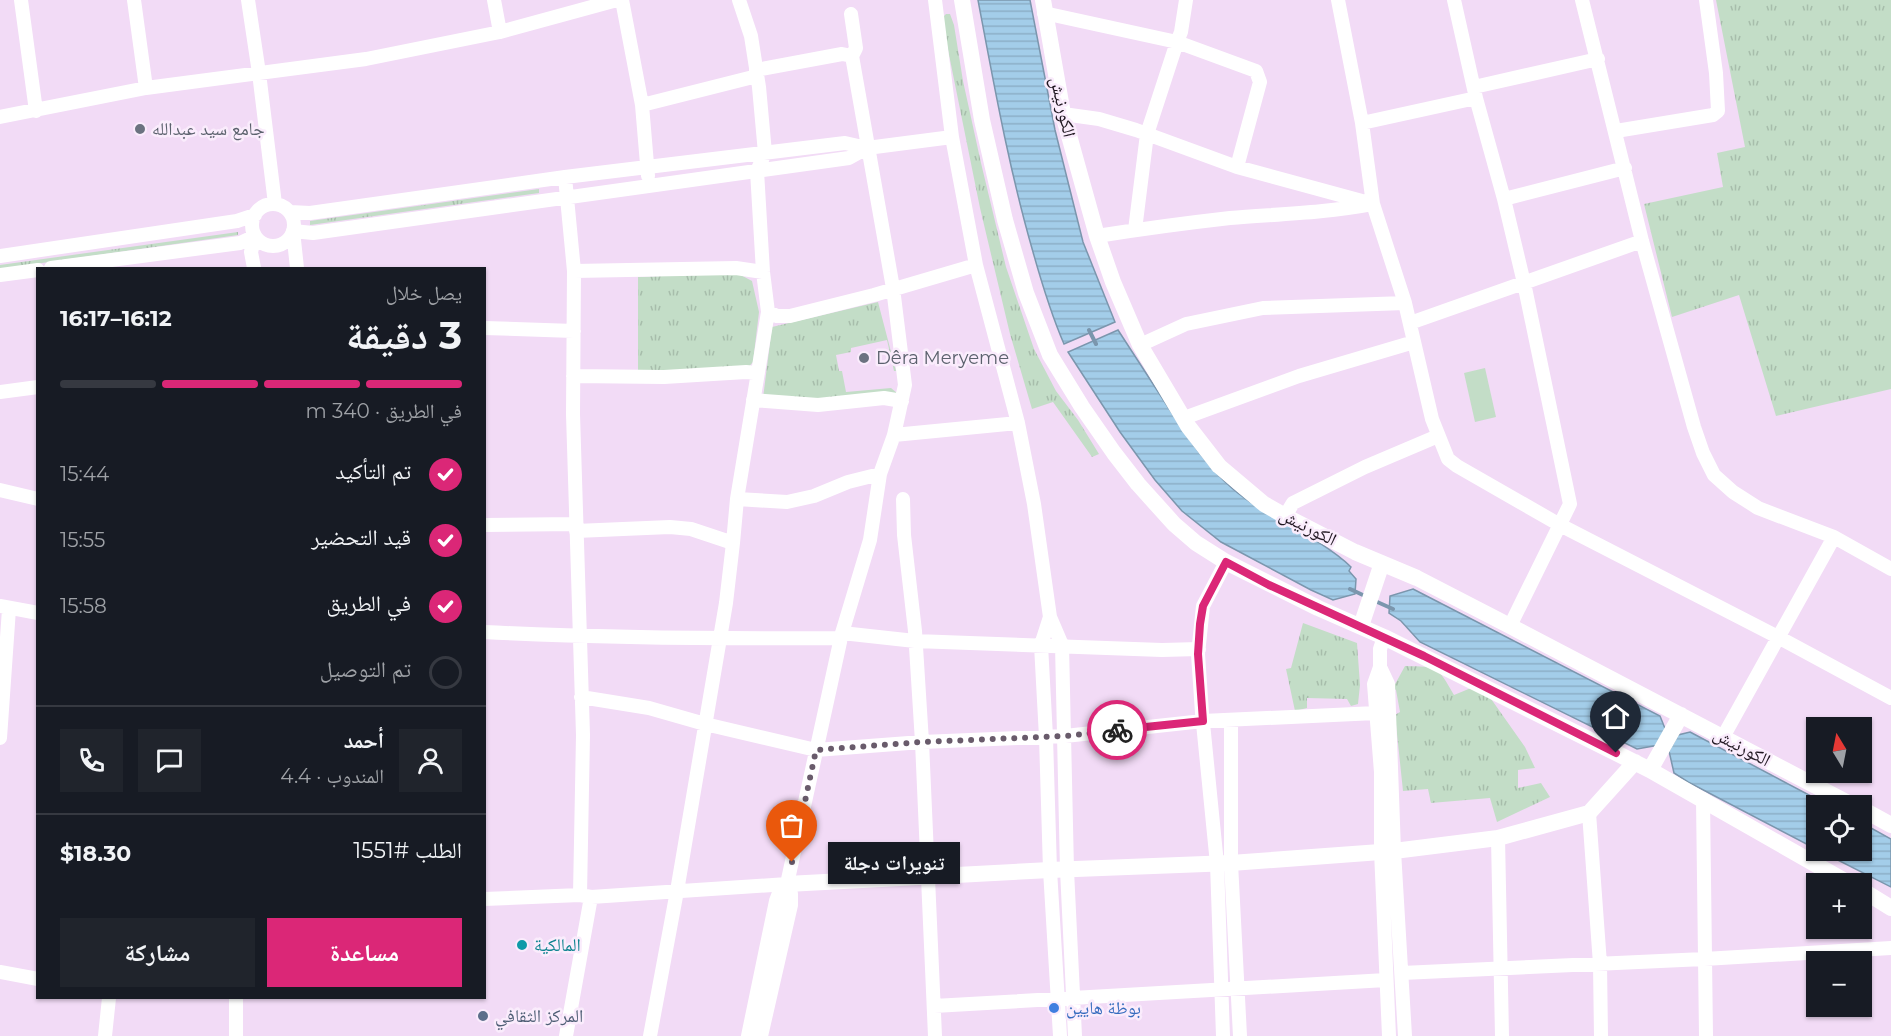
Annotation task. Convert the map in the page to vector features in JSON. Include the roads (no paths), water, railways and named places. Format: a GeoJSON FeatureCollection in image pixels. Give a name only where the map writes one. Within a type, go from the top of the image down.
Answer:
{"type":"FeatureCollection","features":[{"type":"Feature","properties":{"kind":"main road"},"geometry":{"type":"LineString","coordinates":[[962,0],[982,120],[1005,220],[1026,293],[1050,355],[1082,407],[1138,484],[1174,524],[1196,543],[1269,585],[1362,623],[1384,637],[1635,762],[1653,765],[1703,799],[1831,873]]}},
{"type":"Feature","properties":{"kind":"main road","name":"الكورنيش"},"geometry":{"type":"LineString","coordinates":[[1043,7],[1063,114],[1097,236],[1113,282],[1140,345],[1188,426],[1219,466],[1264,504],[1355,552],[1379,570],[1417,578],[1510,626],[1678,719],[1723,737],[1833,795]]}},
{"type":"Feature","properties":{"kind":"main road"},"geometry":{"type":"LineString","coordinates":[[1362,623],[1379,570]]}},
{"type":"Feature","properties":{"kind":"main road"},"geometry":{"type":"LineString","coordinates":[[1653,765],[1678,719]]}},
{"type":"Feature","properties":{"kind":"main road"},"geometry":{"type":"LineString","coordinates":[[749,1036],[777,902],[787,884],[1050,870],[1224,864],[1387,851],[1498,838],[1589,813],[1635,762]]}},
{"type":"Feature","properties":{"kind":"main road"},"geometry":{"type":"LineString","coordinates":[[1872,815],[1891,825]]}},
{"type":"Feature","properties":{"kind":"main road"},"geometry":{"type":"LineString","coordinates":[[760,1036],[790,905],[787,884]]}},
{"type":"Feature","properties":{"kind":"main road"},"geometry":{"type":"LineString","coordinates":[[1872,896],[1891,908]]}},
{"type":"Feature","properties":{"kind":"street"},"geometry":{"type":"LineString","coordinates":[[21,0],[36,111]]}},
{"type":"Feature","properties":{"kind":"street"},"geometry":{"type":"LineString","coordinates":[[134,0],[146,88]]}},
{"type":"Feature","properties":{"kind":"street"},"geometry":{"type":"LineString","coordinates":[[248,0],[275,204]]}},
{"type":"Feature","properties":{"kind":"street"},"geometry":{"type":"LineString","coordinates":[[494,0],[500,32]]}},
{"type":"Feature","properties":{"kind":"street"},"geometry":{"type":"LineString","coordinates":[[0,117],[146,88],[366,59],[500,32],[617,0]]}},
{"type":"Feature","properties":{"kind":"street"},"geometry":{"type":"LineString","coordinates":[[622,0],[642,105],[649,186]]}},
{"type":"Feature","properties":{"kind":"street"},"geometry":{"type":"LineString","coordinates":[[650,1036],[719,639],[733,543],[736,499],[768,312],[763,272],[757,171],[765,153],[751,36],[739,0]]}},
{"type":"Feature","properties":{"kind":"street"},"geometry":{"type":"LineString","coordinates":[[934,0],[952,137],[976,265],[1018,423],[1034,504],[1050,617],[1062,645],[1067,870],[1075,1036]]}},
{"type":"Feature","properties":{"kind":"street"},"geometry":{"type":"LineString","coordinates":[[1135,230],[1147,134],[1181,32],[1186,0]]}},
{"type":"Feature","properties":{"kind":"street"},"geometry":{"type":"LineString","coordinates":[[1338,0],[1362,123],[1373,204],[1405,303],[1432,419],[1448,459],[1456,466],[1560,525],[1891,698]]}},
{"type":"Feature","properties":{"kind":"street"},"geometry":{"type":"LineString","coordinates":[[1454,0],[1475,93],[1524,283],[1570,504],[1510,626]]}},
{"type":"Feature","properties":{"kind":"street"},"geometry":{"type":"LineString","coordinates":[[1582,0],[1642,241],[1694,428],[1714,475],[1733,492],[1758,508],[1834,537],[1891,568]]}},
{"type":"Feature","properties":{"kind":"street"},"geometry":{"type":"LineString","coordinates":[[1616,131],[1713,115],[1718,111],[1716,73],[1706,0]]}},
{"type":"Feature","properties":{"kind":"street"},"geometry":{"type":"LineString","coordinates":[[1043,7],[1177,42],[1253,69],[1259,76],[1260,82],[1237,167]]}},
{"type":"Feature","properties":{"kind":"street"},"geometry":{"type":"LineString","coordinates":[[486,899],[586,896],[787,884],[842,635],[870,540],[880,474],[894,435],[905,385],[893,288],[852,56],[856,48],[851,14]]}},
{"type":"Feature","properties":{"kind":"street"},"geometry":{"type":"LineString","coordinates":[[642,105],[757,73],[842,54],[852,56]]}},
{"type":"Feature","properties":{"kind":"street"},"geometry":{"type":"LineString","coordinates":[[1362,123],[1598,59]]}},
{"type":"Feature","properties":{"kind":"street"},"geometry":{"type":"LineString","coordinates":[[1063,114],[1099,119],[1237,167],[1373,204]]}},
{"type":"Feature","properties":{"kind":"street"},"geometry":{"type":"LineString","coordinates":[[290,212],[310,213],[565,177],[845,143],[867,148],[952,137]]}},
{"type":"Feature","properties":{"kind":"street"},"geometry":{"type":"LineString","coordinates":[[293,231],[313,233],[849,158],[867,148]]}},
{"type":"Feature","properties":{"kind":"street"},"geometry":{"type":"LineString","coordinates":[[1504,199],[1625,168]]}},
{"type":"Feature","properties":{"kind":"street"},"geometry":{"type":"LineString","coordinates":[[565,177],[574,271],[573,376],[586,896],[566,1036]]}},
{"type":"Feature","properties":{"kind":"street"},"geometry":{"type":"LineString","coordinates":[[0,256],[237,221],[255,215],[265,206],[275,204],[285,207],[293,218],[297,267]]}},
{"type":"Feature","properties":{"kind":"street"},"geometry":{"type":"LineString","coordinates":[[1097,236],[1230,218],[1324,212],[1373,204]]}},
{"type":"Feature","properties":{"kind":"street"},"geometry":{"type":"LineString","coordinates":[[254,267],[251,252],[255,236],[252,222],[255,215]]}},
{"type":"Feature","properties":{"kind":"street"},"geometry":{"type":"LineString","coordinates":[[255,236],[266,245],[279,245],[285,242],[293,231]]}},
{"type":"Feature","properties":{"kind":"street"},"geometry":{"type":"LineString","coordinates":[[59,267],[240,243],[255,236]]}},
{"type":"Feature","properties":{"kind":"street"},"geometry":{"type":"LineString","coordinates":[[1410,322],[1642,241]]}},
{"type":"Feature","properties":{"kind":"street"},"geometry":{"type":"LineString","coordinates":[[768,312],[777,316],[790,316],[874,295],[976,265]]}},
{"type":"Feature","properties":{"kind":"street"},"geometry":{"type":"LineString","coordinates":[[574,271],[746,268],[763,272]]}},
{"type":"Feature","properties":{"kind":"street"},"geometry":{"type":"LineString","coordinates":[[0,275],[36,270]]}},
{"type":"Feature","properties":{"kind":"street"},"geometry":{"type":"LineString","coordinates":[[1140,345],[1186,324],[1263,308],[1405,303]]}},
{"type":"Feature","properties":{"kind":"street"},"geometry":{"type":"LineString","coordinates":[[486,328],[574,331]]}},
{"type":"Feature","properties":{"kind":"street"},"geometry":{"type":"LineString","coordinates":[[1184,418],[1299,376],[1414,342]]}},
{"type":"Feature","properties":{"kind":"street"},"geometry":{"type":"LineString","coordinates":[[573,376],[664,377],[746,372],[757,374]]}},
{"type":"Feature","properties":{"kind":"street"},"geometry":{"type":"LineString","coordinates":[[0,392],[36,387]]}},
{"type":"Feature","properties":{"kind":"street"},"geometry":{"type":"LineString","coordinates":[[753,400],[818,405],[884,398],[902,401]]}},
{"type":"Feature","properties":{"kind":"street"},"geometry":{"type":"LineString","coordinates":[[894,435],[1018,423]]}},
{"type":"Feature","properties":{"kind":"street"},"geometry":{"type":"LineString","coordinates":[[1285,516],[1293,503],[1365,467],[1438,436]]}},
{"type":"Feature","properties":{"kind":"street"},"geometry":{"type":"LineString","coordinates":[[736,499],[787,502],[880,474]]}},
{"type":"Feature","properties":{"kind":"street"},"geometry":{"type":"LineString","coordinates":[[0,490],[36,499]]}},
{"type":"Feature","properties":{"kind":"street"},"geometry":{"type":"LineString","coordinates":[[903,499],[904,535],[922,742],[935,1036]]}},
{"type":"Feature","properties":{"kind":"street"},"geometry":{"type":"LineString","coordinates":[[486,525],[670,527],[691,529],[733,543]]}},
{"type":"Feature","properties":{"kind":"street"},"geometry":{"type":"LineString","coordinates":[[1723,737],[1834,537]]}},
{"type":"Feature","properties":{"kind":"street"},"geometry":{"type":"LineString","coordinates":[[1226,562],[1203,606],[1198,649],[1203,721],[1224,864],[1240,1036]]}},
{"type":"Feature","properties":{"kind":"street"},"geometry":{"type":"LineString","coordinates":[[0,738],[5,608],[36,613]]}},
{"type":"Feature","properties":{"kind":"street"},"geometry":{"type":"LineString","coordinates":[[1050,617],[1041,645],[1050,870],[1060,1036]]}},
{"type":"Feature","properties":{"kind":"street"},"geometry":{"type":"LineString","coordinates":[[486,632],[580,637],[719,639],[842,635],[915,641],[1162,650],[1198,649]]}},
{"type":"Feature","properties":{"kind":"street"},"geometry":{"type":"LineString","coordinates":[[1384,637],[1380,649],[1380,667],[1374,684],[1387,851],[1402,973],[1406,1036]]}},
{"type":"Feature","properties":{"kind":"street"},"geometry":{"type":"LineString","coordinates":[[1380,667],[1388,684],[1386,980],[1389,1036]]}},
{"type":"Feature","properties":{"kind":"street"},"geometry":{"type":"LineString","coordinates":[[582,698],[649,708],[705,724],[816,750],[922,742],[1065,736],[1203,721],[1376,712]]}},
{"type":"Feature","properties":{"kind":"street"},"geometry":{"type":"LineString","coordinates":[[1223,1036],[1224,864],[1232,720]]}},
{"type":"Feature","properties":{"kind":"street"},"geometry":{"type":"LineString","coordinates":[[1703,799],[1706,1036]]}},
{"type":"Feature","properties":{"kind":"street"},"geometry":{"type":"LineString","coordinates":[[1589,813],[1600,964],[1601,1036]]}},
{"type":"Feature","properties":{"kind":"street"},"geometry":{"type":"LineString","coordinates":[[1498,838],[1502,1036]]}},
{"type":"Feature","properties":{"kind":"street"},"geometry":{"type":"LineString","coordinates":[[1402,973],[1891,948]]}},
{"type":"Feature","properties":{"kind":"street"},"geometry":{"type":"LineString","coordinates":[[0,972],[36,979]]}},
{"type":"Feature","properties":{"kind":"street"},"geometry":{"type":"LineString","coordinates":[[934,1006],[1386,980]]}},
{"type":"Feature","properties":{"kind":"street"},"geometry":{"type":"LineString","coordinates":[[105,1036],[109,999]]}},
{"type":"Feature","properties":{"kind":"street"},"geometry":{"type":"LineString","coordinates":[[236,1036],[237,999]]}},
{"type":"Feature","properties":{"kind":"water"},"geometry":{"type":"Polygon","coordinates":[[[978,0],[1030,0],[1055,130],[1083,242],[1115,322],[1064,344],[1043,287],[1024,221],[1002,127],[978,0]]]}},
{"type":"Feature","properties":{"kind":"water"},"geometry":{"type":"Polygon","coordinates":[[[1118,330],[1182,429],[1214,471],[1247,500],[1323,545],[1351,567],[1349,571],[1356,579],[1355,594],[1333,600],[1311,590],[1221,542],[1182,511],[1155,480],[1120,432],[1068,352],[1118,330]]]}},
{"type":"Feature","properties":{"kind":"water"},"geometry":{"type":"Polygon","coordinates":[[[1413,589],[1660,716],[1666,731],[1659,745],[1637,749],[1420,642],[1401,621],[1389,613],[1390,596],[1413,589]]]}},
{"type":"Feature","properties":{"kind":"water"},"geometry":{"type":"Polygon","coordinates":[[[1690,732],[1809,795],[1806,795],[1806,844],[1674,773],[1669,751],[1678,735],[1690,732]]]}},
{"type":"Feature","properties":{"kind":"water"},"geometry":{"type":"Polygon","coordinates":[[[1872,829],[1891,839],[1891,887],[1872,877],[1872,873],[1863,873],[1840,861],[1872,861],[1872,829]]]}},
{"type":"Feature","properties":{"kind":"waterway"},"geometry":{"type":"LineString","coordinates":[[1089,330],[1096,344]]}},
{"type":"Feature","properties":{"kind":"waterway"},"geometry":{"type":"LineString","coordinates":[[1350,589],[1365,596]]}},
{"type":"Feature","properties":{"kind":"waterway"},"geometry":{"type":"LineString","coordinates":[[1375,601],[1393,609]]}},
{"type":"Feature","properties":{"kind":"place","name":"جامع سيد عبدالله"},"geometry":{"type":"Point","coordinates":[140,129]}},
{"type":"Feature","properties":{"kind":"place","name":"Dêra Meryeme"},"geometry":{"type":"Point","coordinates":[864,358]}},
{"type":"Feature","properties":{"kind":"place","name":"تنويرات دجلة"},"geometry":{"type":"Point","coordinates":[792,862]}},
{"type":"Feature","properties":{"kind":"place","name":"المالكية"},"geometry":{"type":"Point","coordinates":[522,945]}},
{"type":"Feature","properties":{"kind":"place","name":"بوظة هايين"},"geometry":{"type":"Point","coordinates":[1054,1008]}},
{"type":"Feature","properties":{"kind":"place","name":"المركز الثقافي"},"geometry":{"type":"Point","coordinates":[483,1016]}}]}
